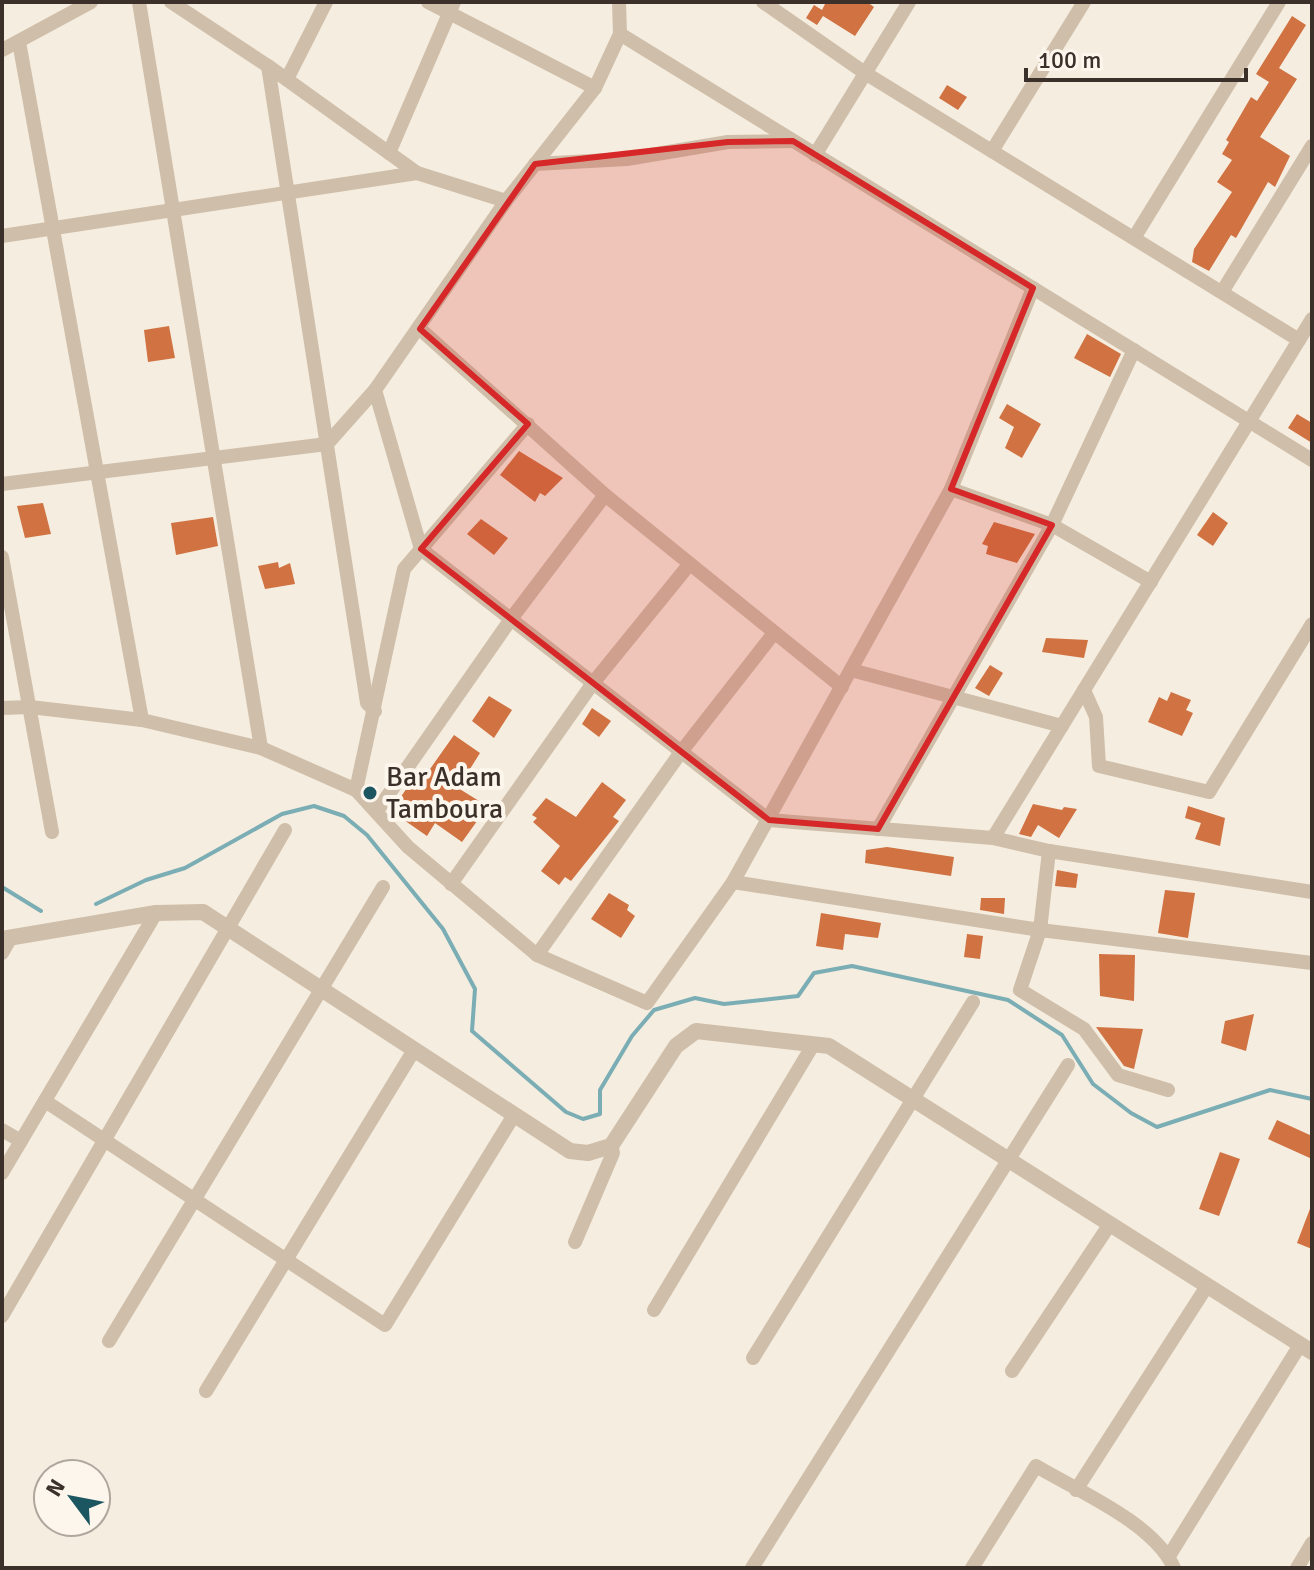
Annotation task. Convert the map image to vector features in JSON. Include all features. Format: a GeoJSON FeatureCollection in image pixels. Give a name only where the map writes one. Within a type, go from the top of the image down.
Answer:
{"type":"FeatureCollection","features":[{"type":"Feature","properties":{"kind":"street"},"geometry":{"type":"LineString","coordinates":[[2,50],[19,42],[70,6],[91,2]]}},
{"type":"Feature","properties":{"kind":"street"},"geometry":{"type":"LineString","coordinates":[[139,2],[261,748]]}},
{"type":"Feature","properties":{"kind":"street"},"geometry":{"type":"LineString","coordinates":[[171,2],[287,79],[417,173],[506,201]]}},
{"type":"Feature","properties":{"kind":"street"},"geometry":{"type":"LineString","coordinates":[[287,79],[326,2]]}},
{"type":"Feature","properties":{"kind":"street"},"geometry":{"type":"LineString","coordinates":[[428,2],[452,8],[595,88]]}},
{"type":"Feature","properties":{"kind":"street"},"geometry":{"type":"LineString","coordinates":[[2,484],[327,444],[375,390],[506,201],[595,88],[620,34],[619,2]]}},
{"type":"Feature","properties":{"kind":"street"},"geometry":{"type":"LineString","coordinates":[[763,2],[865,73],[1299,340]]}},
{"type":"Feature","properties":{"kind":"street"},"geometry":{"type":"LineString","coordinates":[[815,155],[909,2]]}},
{"type":"Feature","properties":{"kind":"street"},"geometry":{"type":"LineString","coordinates":[[992,151],[1084,2]]}},
{"type":"Feature","properties":{"kind":"street"},"geometry":{"type":"LineString","coordinates":[[1134,238],[1279,2]]}},
{"type":"Feature","properties":{"kind":"street"},"geometry":{"type":"LineString","coordinates":[[389,153],[452,8]]}},
{"type":"Feature","properties":{"kind":"street"},"geometry":{"type":"LineString","coordinates":[[620,34],[1312,460]]}},
{"type":"Feature","properties":{"kind":"street"},"geometry":{"type":"LineString","coordinates":[[19,42],[142,720]]}},
{"type":"Feature","properties":{"kind":"street"},"geometry":{"type":"LineString","coordinates":[[268,66],[367,703],[375,711]]}},
{"type":"Feature","properties":{"kind":"street"},"geometry":{"type":"LineString","coordinates":[[535,164],[627,159],[728,142],[793,141]]}},
{"type":"Feature","properties":{"kind":"street"},"geometry":{"type":"LineString","coordinates":[[1222,292],[1312,146]]}},
{"type":"Feature","properties":{"kind":"street"},"geometry":{"type":"LineString","coordinates":[[2,236],[417,173]]}},
{"type":"Feature","properties":{"kind":"street"},"geometry":{"type":"LineString","coordinates":[[2,708],[30,707],[142,720],[261,748],[356,790],[408,847],[537,955],[647,1003],[733,882],[951,489],[1033,288]]}},
{"type":"Feature","properties":{"kind":"street"},"geometry":{"type":"LineString","coordinates":[[993,838],[1312,319]]}},
{"type":"Feature","properties":{"kind":"street"},"geometry":{"type":"LineString","coordinates":[[420,329],[688,566],[842,687]]}},
{"type":"Feature","properties":{"kind":"street"},"geometry":{"type":"LineString","coordinates":[[878,829],[1052,525],[1134,350]]}},
{"type":"Feature","properties":{"kind":"street"},"geometry":{"type":"LineString","coordinates":[[375,390],[421,549],[769,820],[993,838],[1049,851],[1312,892]]}},
{"type":"Feature","properties":{"kind":"street"},"geometry":{"type":"LineString","coordinates":[[356,790],[404,569],[528,424]]}},
{"type":"Feature","properties":{"kind":"street"},"geometry":{"type":"LineString","coordinates":[[951,489],[1052,525],[1151,582]]}},
{"type":"Feature","properties":{"kind":"street"},"geometry":{"type":"LineString","coordinates":[[377,811],[511,619],[605,495]]}},
{"type":"Feature","properties":{"kind":"street"},"geometry":{"type":"LineString","coordinates":[[2,557],[52,832]]}},
{"type":"Feature","properties":{"kind":"street"},"geometry":{"type":"LineString","coordinates":[[451,884],[593,683],[688,566]]}},
{"type":"Feature","properties":{"kind":"street"},"geometry":{"type":"LineString","coordinates":[[1084,690],[1096,717],[1099,766],[1209,792],[1312,624]]}},
{"type":"Feature","properties":{"kind":"street"},"geometry":{"type":"LineString","coordinates":[[537,955],[681,752],[774,633]]}},
{"type":"Feature","properties":{"kind":"street"},"geometry":{"type":"LineString","coordinates":[[851,670],[1062,726]]}},
{"type":"Feature","properties":{"kind":"street"},"geometry":{"type":"LineString","coordinates":[[2,1316],[285,830]]}},
{"type":"Feature","properties":{"kind":"street"},"geometry":{"type":"LineString","coordinates":[[1049,851],[1040,930],[1020,990],[1084,1029],[1118,1075],[1168,1090]]}},
{"type":"Feature","properties":{"kind":"street"},"geometry":{"type":"LineString","coordinates":[[733,882],[1040,930],[1312,963]]}},
{"type":"Feature","properties":{"kind":"street"},"geometry":{"type":"LineString","coordinates":[[109,1341],[383,887]]}},
{"type":"Feature","properties":{"kind":"street"},"geometry":{"type":"LineString","coordinates":[[5,943],[156,913],[203,912],[570,1151],[588,1153],[611,1146],[631,1121],[676,1046],[696,1031],[829,1046],[1306,1348],[1172,1562],[1143,1530],[1036,1466],[972,1568]]}},
{"type":"Feature","properties":{"kind":"street"},"geometry":{"type":"LineString","coordinates":[[2,1173],[156,913]]}},
{"type":"Feature","properties":{"kind":"street"},"geometry":{"type":"LineString","coordinates":[[753,1358],[973,1002]]}},
{"type":"Feature","properties":{"kind":"street"},"geometry":{"type":"LineString","coordinates":[[654,1310],[813,1045]]}},
{"type":"Feature","properties":{"kind":"street"},"geometry":{"type":"LineString","coordinates":[[206,1391],[414,1050]]}},
{"type":"Feature","properties":{"kind":"street"},"geometry":{"type":"LineString","coordinates":[[752,1568],[1068,1065]]}},
{"type":"Feature","properties":{"kind":"street"},"geometry":{"type":"LineString","coordinates":[[45,1101],[385,1325],[514,1115]]}},
{"type":"Feature","properties":{"kind":"street"},"geometry":{"type":"LineString","coordinates":[[2,1130],[21,1141]]}},
{"type":"Feature","properties":{"kind":"street"},"geometry":{"type":"LineString","coordinates":[[575,1242],[613,1153],[611,1146]]}},
{"type":"Feature","properties":{"kind":"street"},"geometry":{"type":"LineString","coordinates":[[1012,1371],[1110,1224]]}},
{"type":"Feature","properties":{"kind":"street"},"geometry":{"type":"LineString","coordinates":[[1076,1490],[1207,1286]]}},
{"type":"Feature","properties":{"kind":"street"},"geometry":{"type":"LineString","coordinates":[[1297,1568],[1312,1543]]}},
{"type":"Feature","properties":{"kind":"highlighted area"},"geometry":{"type":"Polygon","coordinates":[[[793,141],[1033,288],[951,489],[1052,525],[878,829],[769,820],[421,549],[528,424],[420,329],[535,164],[728,142],[793,141]]]}},
{"type":"Feature","properties":{"kind":"building"},"geometry":{"type":"Polygon","coordinates":[[[826,2],[867,2],[874,7],[855,36],[823,16],[817,25],[806,18],[814,5],[822,10],[826,2]]]}},
{"type":"Feature","properties":{"kind":"building"},"geometry":{"type":"Polygon","coordinates":[[[1292,16],[1306,25],[1279,68],[1297,79],[1260,137],[1290,156],[1275,187],[1268,182],[1236,238],[1231,235],[1209,271],[1192,262],[1194,249],[1232,192],[1217,182],[1232,160],[1222,154],[1229,142],[1226,140],[1251,97],[1257,101],[1269,82],[1256,74],[1292,16]]]}},
{"type":"Feature","properties":{"kind":"building"},"geometry":{"type":"Polygon","coordinates":[[[947,85],[967,97],[958,110],[939,98],[947,85]]]}},
{"type":"Feature","properties":{"kind":"building"},"geometry":{"type":"Polygon","coordinates":[[[169,326],[175,358],[148,362],[144,330],[169,326]]]}},
{"type":"Feature","properties":{"kind":"building"},"geometry":{"type":"Polygon","coordinates":[[[1087,334],[1121,354],[1110,377],[1074,358],[1087,334]]]}},
{"type":"Feature","properties":{"kind":"building"},"geometry":{"type":"Polygon","coordinates":[[[1007,404],[1041,424],[1022,458],[1005,448],[1014,427],[999,418],[1007,404]]]}},
{"type":"Feature","properties":{"kind":"building"},"geometry":{"type":"Polygon","coordinates":[[[1297,414],[1312,423],[1312,443],[1288,428],[1297,414]]]}},
{"type":"Feature","properties":{"kind":"building"},"geometry":{"type":"Polygon","coordinates":[[[519,451],[563,478],[545,496],[540,493],[535,502],[500,475],[519,451]]]}},
{"type":"Feature","properties":{"kind":"building"},"geometry":{"type":"Polygon","coordinates":[[[43,503],[51,534],[25,538],[17,506],[43,503]]]}},
{"type":"Feature","properties":{"kind":"building"},"geometry":{"type":"Polygon","coordinates":[[[1213,512],[1228,523],[1213,546],[1197,535],[1213,512]]]}},
{"type":"Feature","properties":{"kind":"building"},"geometry":{"type":"Polygon","coordinates":[[[213,517],[218,546],[176,555],[171,523],[213,517]]]}},
{"type":"Feature","properties":{"kind":"building"},"geometry":{"type":"Polygon","coordinates":[[[481,519],[508,538],[494,555],[467,534],[481,519]]]}},
{"type":"Feature","properties":{"kind":"building"},"geometry":{"type":"Polygon","coordinates":[[[994,522],[1035,534],[1017,563],[986,554],[988,546],[982,544],[994,522]]]}},
{"type":"Feature","properties":{"kind":"building"},"geometry":{"type":"Polygon","coordinates":[[[278,562],[279,568],[290,563],[295,584],[265,589],[258,566],[278,562]]]}},
{"type":"Feature","properties":{"kind":"building"},"geometry":{"type":"Polygon","coordinates":[[[1046,638],[1088,640],[1084,658],[1042,652],[1046,638]]]}},
{"type":"Feature","properties":{"kind":"building"},"geometry":{"type":"Polygon","coordinates":[[[990,665],[1003,673],[989,696],[975,688],[990,665]]]}},
{"type":"Feature","properties":{"kind":"building"},"geometry":{"type":"Polygon","coordinates":[[[1171,692],[1191,700],[1186,710],[1193,713],[1182,736],[1148,722],[1159,697],[1167,701],[1171,692]]]}},
{"type":"Feature","properties":{"kind":"building"},"geometry":{"type":"Polygon","coordinates":[[[489,696],[512,710],[494,738],[472,721],[489,696]]]}},
{"type":"Feature","properties":{"kind":"building"},"geometry":{"type":"Polygon","coordinates":[[[592,708],[611,721],[599,737],[582,724],[592,708]]]}},
{"type":"Feature","properties":{"kind":"building"},"geometry":{"type":"Polygon","coordinates":[[[454,735],[480,753],[458,788],[492,809],[484,820],[480,817],[462,842],[435,823],[427,836],[391,811],[416,775],[423,779],[454,735]]]}},
{"type":"Feature","properties":{"kind":"building"},"geometry":{"type":"Polygon","coordinates":[[[602,782],[626,800],[613,817],[619,821],[571,881],[565,877],[559,885],[541,871],[560,846],[533,822],[537,818],[532,815],[546,798],[576,817],[602,782]]]}},
{"type":"Feature","properties":{"kind":"building"},"geometry":{"type":"Polygon","coordinates":[[[1033,804],[1062,810],[1064,807],[1077,809],[1059,838],[1038,825],[1031,837],[1019,834],[1033,804]]]}},
{"type":"Feature","properties":{"kind":"building"},"geometry":{"type":"Polygon","coordinates":[[[1188,806],[1225,818],[1220,846],[1195,839],[1201,823],[1185,818],[1188,806]]]}},
{"type":"Feature","properties":{"kind":"building"},"geometry":{"type":"Polygon","coordinates":[[[887,847],[954,857],[951,876],[865,863],[866,850],[887,847]]]}},
{"type":"Feature","properties":{"kind":"building"},"geometry":{"type":"Polygon","coordinates":[[[1057,870],[1078,874],[1076,888],[1055,886],[1057,870]]]}},
{"type":"Feature","properties":{"kind":"building"},"geometry":{"type":"Polygon","coordinates":[[[1165,890],[1195,893],[1188,938],[1158,933],[1165,890]]]}},
{"type":"Feature","properties":{"kind":"building"},"geometry":{"type":"Polygon","coordinates":[[[609,893],[629,905],[627,910],[635,916],[621,938],[591,919],[609,893]]]}},
{"type":"Feature","properties":{"kind":"building"},"geometry":{"type":"Polygon","coordinates":[[[981,898],[1005,898],[1004,914],[980,910],[981,898]]]}},
{"type":"Feature","properties":{"kind":"building"},"geometry":{"type":"Polygon","coordinates":[[[821,913],[881,923],[878,938],[845,934],[843,950],[816,946],[821,913]]]}},
{"type":"Feature","properties":{"kind":"building"},"geometry":{"type":"Polygon","coordinates":[[[967,934],[983,936],[980,959],[964,957],[967,934]]]}},
{"type":"Feature","properties":{"kind":"building"},"geometry":{"type":"Polygon","coordinates":[[[1099,954],[1135,955],[1134,1001],[1100,996],[1099,954]]]}},
{"type":"Feature","properties":{"kind":"building"},"geometry":{"type":"Polygon","coordinates":[[[1254,1014],[1246,1051],[1221,1043],[1225,1021],[1254,1014]]]}},
{"type":"Feature","properties":{"kind":"building"},"geometry":{"type":"Polygon","coordinates":[[[1096,1027],[1143,1029],[1134,1069],[1124,1066],[1096,1027]]]}},
{"type":"Feature","properties":{"kind":"building"},"geometry":{"type":"Polygon","coordinates":[[[1277,1120],[1312,1136],[1312,1159],[1268,1139],[1277,1120]]]}},
{"type":"Feature","properties":{"kind":"building"},"geometry":{"type":"Polygon","coordinates":[[[1220,1152],[1240,1159],[1219,1216],[1199,1209],[1220,1152]]]}},
{"type":"Feature","properties":{"kind":"building"},"geometry":{"type":"Polygon","coordinates":[[[1312,1206],[1312,1249],[1297,1243],[1312,1206]]]}},
{"type":"Feature","properties":{"kind":"waterway"},"geometry":{"type":"LineString","coordinates":[[96,904],[146,880],[185,868],[282,814],[314,806],[344,816],[367,835],[443,929],[475,989],[472,1031],[566,1112],[583,1119],[600,1114],[600,1090],[632,1036],[654,1010],[695,998],[724,1004],[798,996],[814,973],[852,966],[1008,1000],[1062,1035],[1093,1084],[1131,1113],[1157,1127],[1270,1090],[1312,1099]]}},
{"type":"Feature","properties":{"kind":"waterway"},"geometry":{"type":"LineString","coordinates":[[2,887],[41,911]]}},
{"type":"Feature","properties":{"kind":"place","name":"Bar Adam Tamboura"},"geometry":{"type":"Point","coordinates":[370,793]}}]}
